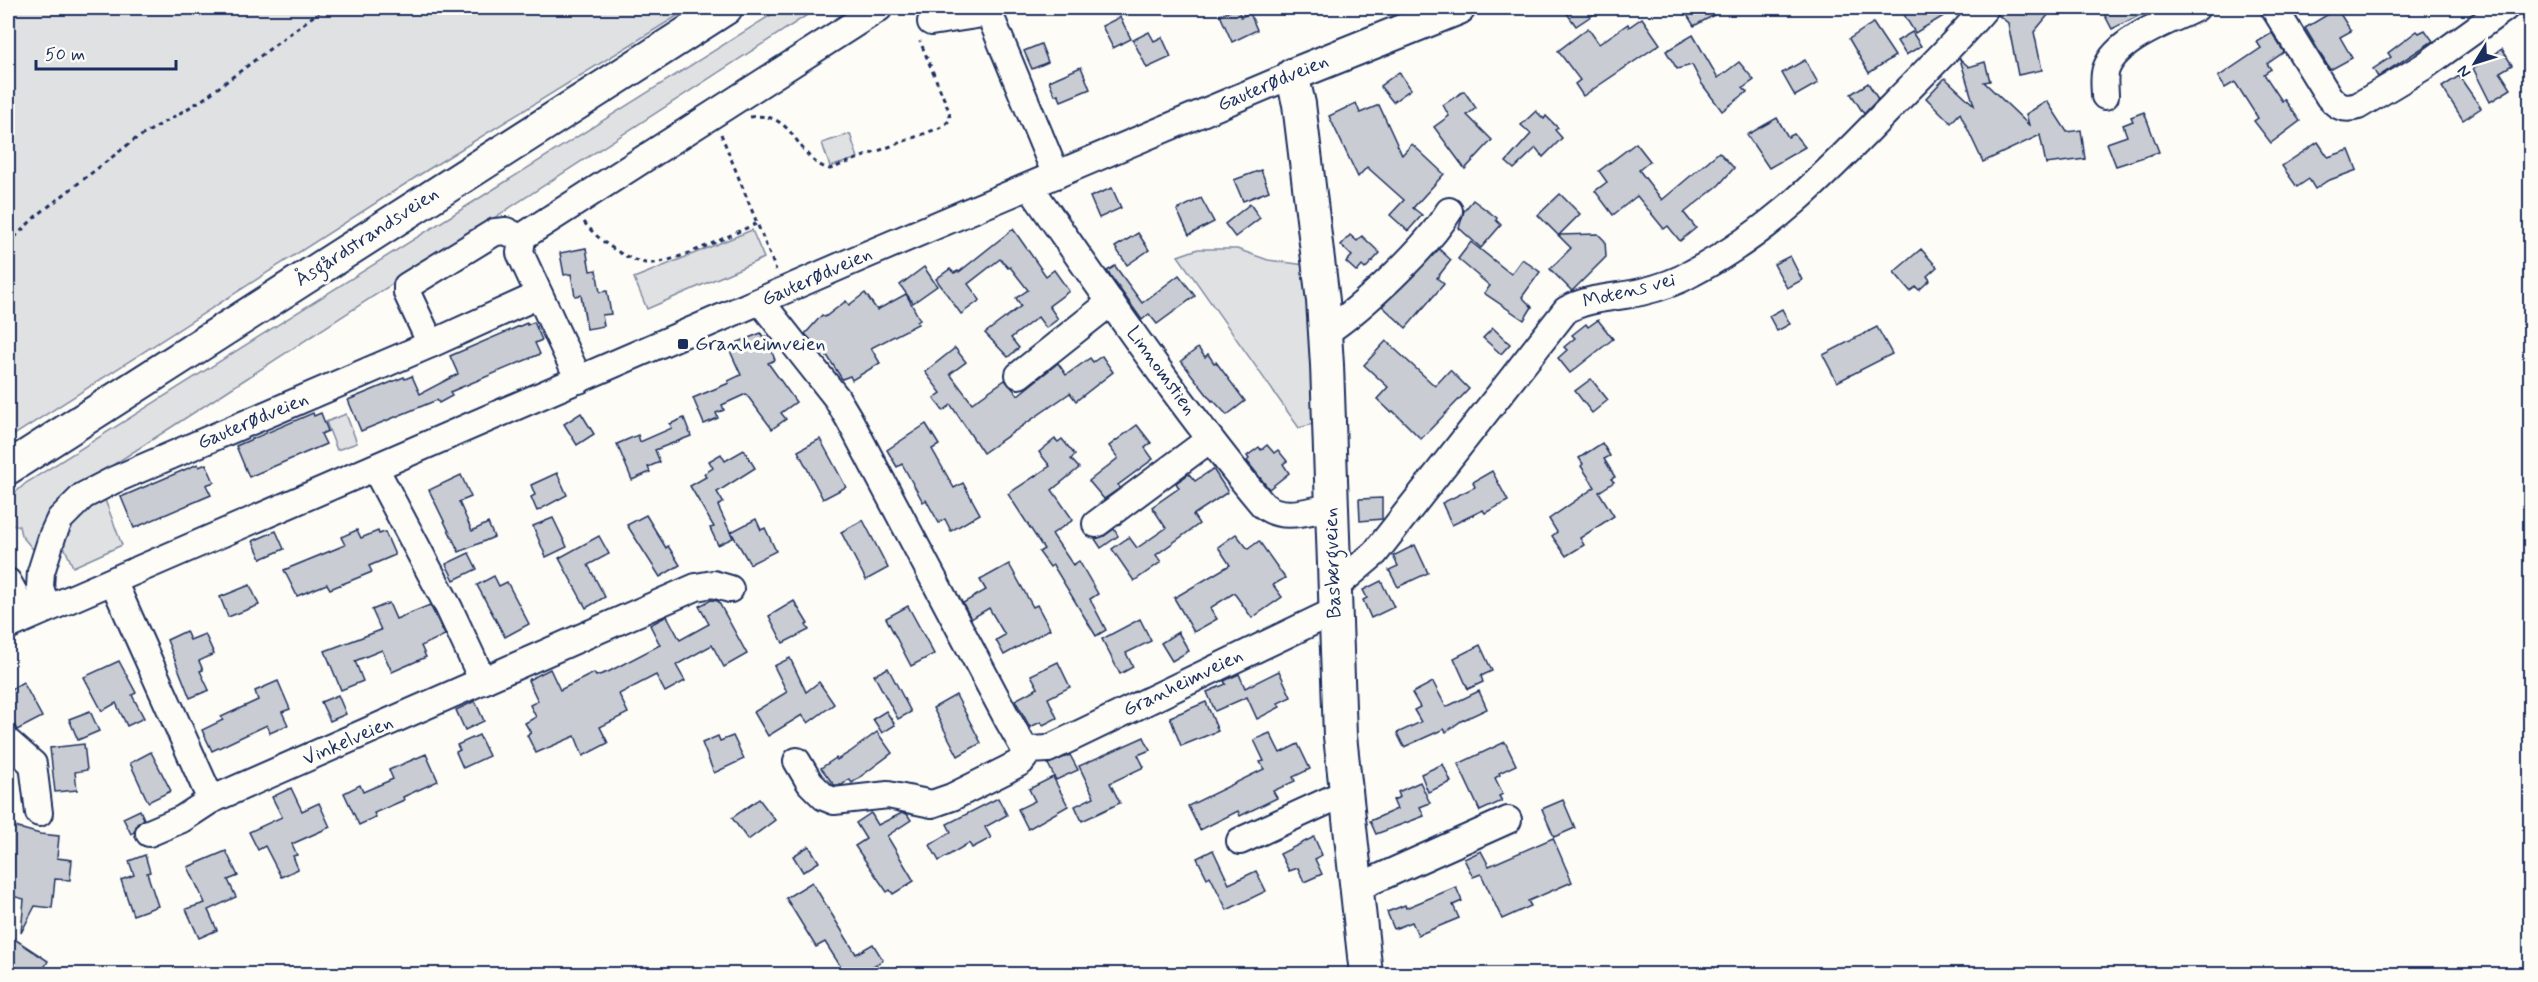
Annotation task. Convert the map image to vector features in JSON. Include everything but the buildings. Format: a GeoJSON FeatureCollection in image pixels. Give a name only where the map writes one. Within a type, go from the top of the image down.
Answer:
{"type":"FeatureCollection","features":[{"type":"Feature","properties":{"kind":"main road","name":"Åsgårdstrandsveien"},"geometry":{"type":"LineString","coordinates":[[8,468],[726,8]]}},
{"type":"Feature","properties":{"kind":"main road","name":"Gauterødveien"},"geometry":{"type":"LineString","coordinates":[[1292,75],[1459,8]]}},
{"type":"Feature","properties":{"kind":"main road","name":"Basbergveien"},"geometry":{"type":"LineString","coordinates":[[1292,75],[1299,104],[1312,204],[1325,333],[1334,597],[1345,793],[1366,975]]}},
{"type":"Feature","properties":{"kind":"street"},"geometry":{"type":"LineString","coordinates":[[579,380],[520,253],[522,239],[539,224],[572,202],[879,8]]}},
{"type":"Feature","properties":{"kind":"street","name":"Motens vei"},"geometry":{"type":"LineString","coordinates":[[1334,597],[1342,580],[1375,553],[1566,310],[1581,302],[1641,291],[1675,281],[1729,252],[1777,220],[1839,160],[1985,8]]}},
{"type":"Feature","properties":{"kind":"street"},"geometry":{"type":"LineString","coordinates":[[2105,96],[2105,71],[2114,53],[2138,37],[2196,8]]}},
{"type":"Feature","properties":{"kind":"street"},"geometry":{"type":"LineString","coordinates":[[2274,8],[2329,97],[2338,107],[2349,108],[2358,106],[2423,67],[2505,8]]}},
{"type":"Feature","properties":{"kind":"street"},"geometry":{"type":"LineString","coordinates":[[925,29],[988,10],[1056,175]]}},
{"type":"Feature","properties":{"kind":"street","name":"Gauterødveien"},"geometry":{"type":"LineString","coordinates":[[27,617],[1292,75]]}},
{"type":"Feature","properties":{"kind":"street","name":"Linnomstien"},"geometry":{"type":"LineString","coordinates":[[1030,187],[1210,439],[1257,499],[1269,511],[1288,514],[1331,507]]}},
{"type":"Feature","properties":{"kind":"street"},"geometry":{"type":"LineString","coordinates":[[1325,333],[1363,304],[1419,248],[1449,211]]}},
{"type":"Feature","properties":{"kind":"street"},"geometry":{"type":"LineString","coordinates":[[431,344],[407,293],[406,286],[495,232],[506,231],[522,239]]}},
{"type":"Feature","properties":{"kind":"street","name":"Gauterødveien"},"geometry":{"type":"LineString","coordinates":[[27,617],[40,587],[44,560],[60,519],[83,496],[539,295]]}},
{"type":"Feature","properties":{"kind":"street"},"geometry":{"type":"LineString","coordinates":[[761,302],[836,397],[997,700],[1023,746],[1030,750]]}},
{"type":"Feature","properties":{"kind":"street"},"geometry":{"type":"LineString","coordinates":[[1019,375],[1111,302]]}},
{"type":"Feature","properties":{"kind":"street"},"geometry":{"type":"LineString","coordinates":[[1096,524],[1210,439]]}},
{"type":"Feature","properties":{"kind":"street"},"geometry":{"type":"LineString","coordinates":[[375,468],[449,608],[483,681]]}},
{"type":"Feature","properties":{"kind":"street"},"geometry":{"type":"LineString","coordinates":[[113,581],[211,800]]}},
{"type":"Feature","properties":{"kind":"street"},"geometry":{"type":"LineString","coordinates":[[8,582],[27,617]]}},
{"type":"Feature","properties":{"kind":"street","name":"Vinkelveien"},"geometry":{"type":"LineString","coordinates":[[149,833],[182,819],[211,800],[696,587],[713,584],[730,589]]}},
{"type":"Feature","properties":{"kind":"street","name":"Granheimveien"},"geometry":{"type":"LineString","coordinates":[[797,761],[810,783],[824,797],[834,801],[888,795],[932,804],[952,797],[1021,762],[1030,750],[1048,749],[1334,597]]}},
{"type":"Feature","properties":{"kind":"street"},"geometry":{"type":"LineString","coordinates":[[8,742],[33,764],[39,813]]}},
{"type":"Feature","properties":{"kind":"street"},"geometry":{"type":"LineString","coordinates":[[1240,841],[1345,793]]}},
{"type":"Feature","properties":{"kind":"street"},"geometry":{"type":"LineString","coordinates":[[1356,888],[1508,820]]}},
{"type":"Feature","properties":{"kind":"path"},"geometry":{"type":"LineString","coordinates":[[8,244],[35,217],[134,140],[202,100],[324,8]]}},
{"type":"Feature","properties":{"kind":"path"},"geometry":{"type":"LineString","coordinates":[[748,118],[758,116],[783,123],[820,167],[830,169],[942,127],[950,120],[949,111],[925,29]]}},
{"type":"Feature","properties":{"kind":"path"},"geometry":{"type":"LineString","coordinates":[[713,113],[776,272]]}},
{"type":"Feature","properties":{"kind":"path"},"geometry":{"type":"LineString","coordinates":[[572,202],[594,235],[629,256],[646,263],[669,260],[756,224]]}},
{"type":"Feature","properties":{"kind":"shaded area"},"geometry":{"type":"Polygon","coordinates":[[[8,8],[690,8],[424,172],[8,439],[8,8]]]}},
{"type":"Feature","properties":{"kind":"shaded area"},"geometry":{"type":"Polygon","coordinates":[[[782,8],[818,8],[96,476],[122,545],[73,567],[62,542],[37,554],[21,535],[19,526],[8,525],[8,499],[26,483],[782,8]]]}},
{"type":"Feature","properties":{"kind":"shaded area"},"geometry":{"type":"Polygon","coordinates":[[[850,134],[858,158],[830,167],[822,143],[850,134]]]}},
{"type":"Feature","properties":{"kind":"shaded area"},"geometry":{"type":"Polygon","coordinates":[[[752,230],[764,258],[647,309],[634,278],[752,230]]]}},
{"type":"Feature","properties":{"kind":"shaded area"},"geometry":{"type":"Polygon","coordinates":[[[1198,249],[1237,249],[1268,260],[1305,265],[1317,423],[1299,428],[1178,256],[1198,249]]]}},
{"type":"Feature","properties":{"kind":"shaded area"},"geometry":{"type":"Polygon","coordinates":[[[346,414],[357,443],[337,450],[326,422],[346,414]]]}},
{"type":"Feature","properties":{"kind":"place","name":"Granheimveien"},"geometry":{"type":"Point","coordinates":[683,344]}}]}
